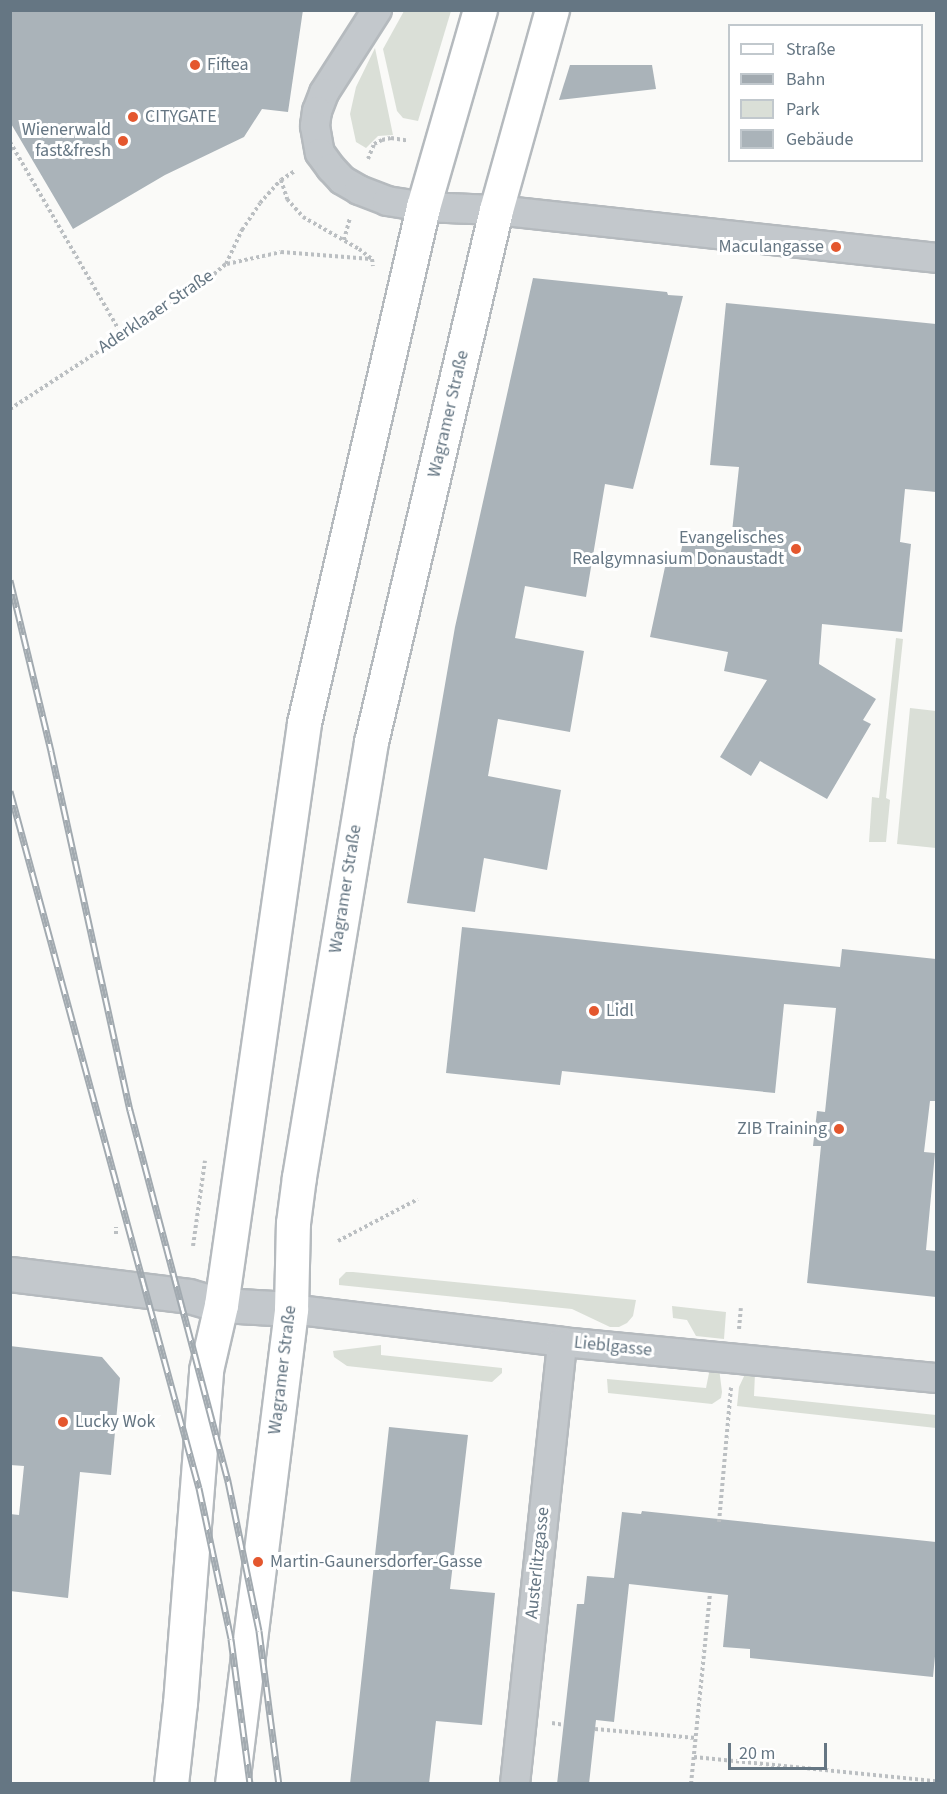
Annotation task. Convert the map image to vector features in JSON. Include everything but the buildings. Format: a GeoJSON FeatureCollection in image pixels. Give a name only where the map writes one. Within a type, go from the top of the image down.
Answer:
{"type":"FeatureCollection","features":[{"type":"Feature","properties":{"kind":"main road"},"geometry":{"type":"LineString","coordinates":[[171,1784],[180,1703],[206,1370],[221,1305],[304,723],[423,207],[480,10]]}},
{"type":"Feature","properties":{"kind":"main road","name":"Wagramer Straße"},"geometry":{"type":"LineString","coordinates":[[232,1784],[291,1309],[293,1223],[299,1177],[370,742],[496,210],[552,10]]}},
{"type":"Feature","properties":{"kind":"street"},"geometry":{"type":"LineString","coordinates":[[377,10],[359,43],[324,93],[317,111],[315,126],[320,153],[342,180],[359,190],[387,201],[423,207],[496,210],[936,258]]}},
{"type":"Feature","properties":{"kind":"street"},"geometry":{"type":"LineString","coordinates":[[10,1274],[189,1296],[221,1305],[291,1309]]}},
{"type":"Feature","properties":{"kind":"street","name":"Lieblgasse"},"geometry":{"type":"LineString","coordinates":[[291,1309],[562,1342],[936,1378]]}},
{"type":"Feature","properties":{"kind":"street","name":"Austerlitzgasse"},"geometry":{"type":"LineString","coordinates":[[515,1784],[562,1342]]}},
{"type":"Feature","properties":{"kind":"path"},"geometry":{"type":"LineString","coordinates":[[370,151],[374,144],[391,138],[440,150]]}},
{"type":"Feature","properties":{"kind":"path"},"geometry":{"type":"LineString","coordinates":[[10,142],[122,335]]}},
{"type":"Feature","properties":{"kind":"path","name":"Aderklaaer Straße"},"geometry":{"type":"LineString","coordinates":[[10,409],[205,282],[226,264],[242,230],[260,203],[281,180],[320,153]]}},
{"type":"Feature","properties":{"kind":"path"},"geometry":{"type":"LineString","coordinates":[[281,180],[287,199],[303,217],[344,240],[347,228]]}},
{"type":"Feature","properties":{"kind":"path"},"geometry":{"type":"LineString","coordinates":[[226,264],[281,252],[372,259]]}},
{"type":"Feature","properties":{"kind":"path"},"geometry":{"type":"LineString","coordinates":[[338,1241],[418,1199]]}},
{"type":"Feature","properties":{"kind":"path"},"geometry":{"type":"LineString","coordinates":[[116,1227],[116,1234]]}},
{"type":"Feature","properties":{"kind":"path"},"geometry":{"type":"LineString","coordinates":[[737,1341],[741,1308]]}},
{"type":"Feature","properties":{"kind":"path"},"geometry":{"type":"LineString","coordinates":[[719,1522],[732,1381]]}},
{"type":"Feature","properties":{"kind":"path"},"geometry":{"type":"LineString","coordinates":[[691,1784],[710,1593]]}},
{"type":"Feature","properties":{"kind":"path"},"geometry":{"type":"LineString","coordinates":[[595,1729],[696,1738]]}},
{"type":"Feature","properties":{"kind":"path"},"geometry":{"type":"LineString","coordinates":[[694,1758],[936,1781]]}},
{"type":"Feature","properties":{"kind":"path"},"geometry":{"type":"LineString","coordinates":[[881,1784],[882,1776]]}},
{"type":"Feature","properties":{"kind":"green space"},"geometry":{"type":"Polygon","coordinates":[[[404,11],[451,11],[418,121],[403,118],[397,111],[383,49],[404,11]]]}},
{"type":"Feature","properties":{"kind":"green space"},"geometry":{"type":"Polygon","coordinates":[[[375,48],[393,135],[378,136],[366,148],[356,142],[350,114],[356,87],[375,48]]]}},
{"type":"Feature","properties":{"kind":"green space"},"geometry":{"type":"Polygon","coordinates":[[[896,638],[903,639],[886,798],[890,800],[886,842],[869,842],[872,797],[879,798],[896,638]]]}},
{"type":"Feature","properties":{"kind":"green space"},"geometry":{"type":"Polygon","coordinates":[[[910,708],[936,711],[936,848],[897,844],[910,708]]]}},
{"type":"Feature","properties":{"kind":"green space"},"geometry":{"type":"Polygon","coordinates":[[[346,1272],[636,1300],[633,1316],[627,1323],[619,1327],[610,1327],[572,1309],[339,1285],[339,1279],[346,1272]]]}},
{"type":"Feature","properties":{"kind":"green space"},"geometry":{"type":"Polygon","coordinates":[[[672,1306],[726,1312],[724,1339],[696,1336],[687,1320],[673,1318],[672,1306]]]}},
{"type":"Feature","properties":{"kind":"green space"},"geometry":{"type":"Polygon","coordinates":[[[381,1345],[381,1355],[502,1368],[502,1373],[492,1382],[347,1366],[334,1357],[333,1351],[381,1345]]]}},
{"type":"Feature","properties":{"kind":"green space"},"geometry":{"type":"Polygon","coordinates":[[[710,1368],[719,1368],[722,1392],[721,1398],[712,1404],[608,1393],[607,1379],[706,1388],[710,1368]]]}},
{"type":"Feature","properties":{"kind":"green space"},"geometry":{"type":"Polygon","coordinates":[[[746,1372],[755,1373],[754,1396],[936,1415],[936,1428],[737,1406],[739,1387],[746,1372]]]}},
{"type":"Feature","properties":{"kind":"railway"},"geometry":{"type":"LineString","coordinates":[[10,580],[51,751],[130,1110],[228,1481],[259,1631],[279,1784]]}},
{"type":"Feature","properties":{"kind":"railway"},"geometry":{"type":"LineString","coordinates":[[10,791],[199,1488],[231,1639],[250,1784]]}},
{"type":"Feature","properties":{"kind":"place","name":"Fiftea"},"geometry":{"type":"Point","coordinates":[195,65]}},
{"type":"Feature","properties":{"kind":"place","name":"CITYGATE"},"geometry":{"type":"Point","coordinates":[133,117]}},
{"type":"Feature","properties":{"kind":"place","name":"Wienerwald fast&fresh"},"geometry":{"type":"Point","coordinates":[123,141]}},
{"type":"Feature","properties":{"kind":"place","name":"Maculangasse"},"geometry":{"type":"Point","coordinates":[836,247]}},
{"type":"Feature","properties":{"kind":"place","name":"Evangelisches Realgymnasium Donaustadt"},"geometry":{"type":"Point","coordinates":[796,549]}},
{"type":"Feature","properties":{"kind":"place","name":"Lidl"},"geometry":{"type":"Point","coordinates":[594,1011]}},
{"type":"Feature","properties":{"kind":"place","name":"ZIB Training"},"geometry":{"type":"Point","coordinates":[839,1129]}},
{"type":"Feature","properties":{"kind":"place","name":"Lucky Wok"},"geometry":{"type":"Point","coordinates":[63,1422]}},
{"type":"Feature","properties":{"kind":"place","name":"Martin-Gaunersdorfer-Gasse"},"geometry":{"type":"Point","coordinates":[258,1562]}}]}
